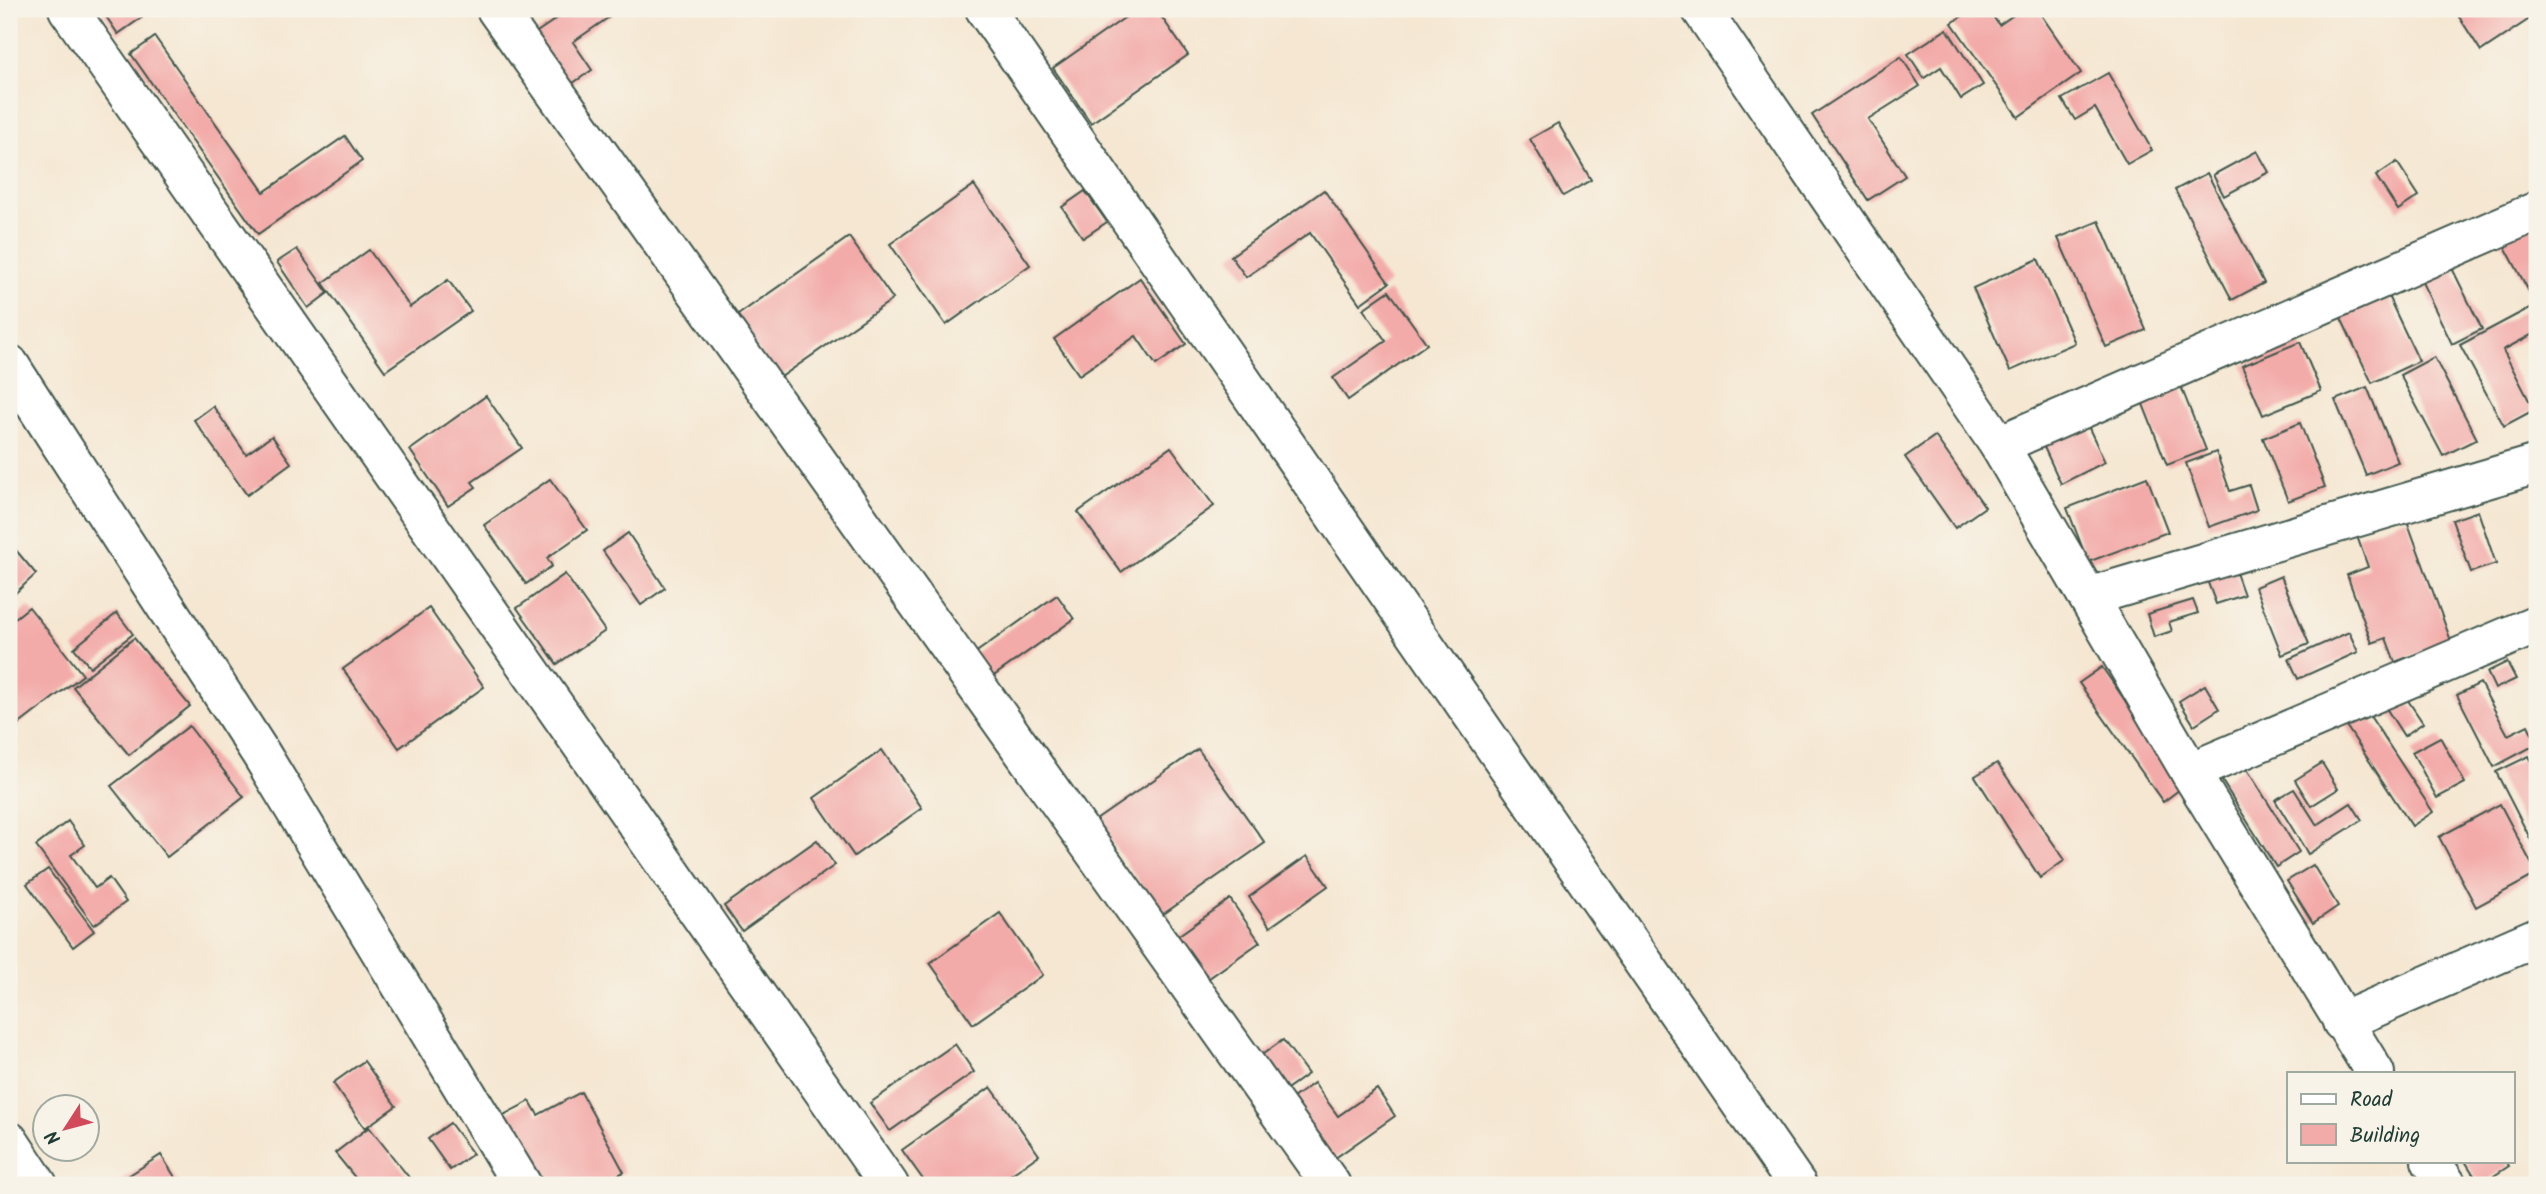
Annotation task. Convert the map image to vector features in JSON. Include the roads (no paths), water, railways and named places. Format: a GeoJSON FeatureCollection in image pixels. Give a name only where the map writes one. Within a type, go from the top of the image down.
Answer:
{"type":"FeatureCollection","features":[{"type":"Feature","properties":{"kind":"street"},"geometry":{"type":"LineString","coordinates":[[68,9],[890,1185]]}},
{"type":"Feature","properties":{"kind":"street"},"geometry":{"type":"LineString","coordinates":[[496,9],[1331,1185]]}},
{"type":"Feature","properties":{"kind":"street"},"geometry":{"type":"LineString","coordinates":[[985,9],[1797,1185]]}},
{"type":"Feature","properties":{"kind":"street"},"geometry":{"type":"LineString","coordinates":[[1701,9],[1999,445],[2190,772],[2374,1072]]}},
{"type":"Feature","properties":{"kind":"street"},"geometry":{"type":"LineString","coordinates":[[1999,445],[2537,211]]}},
{"type":"Feature","properties":{"kind":"street"},"geometry":{"type":"LineString","coordinates":[[9,364],[261,754],[522,1185]]}},
{"type":"Feature","properties":{"kind":"street"},"geometry":{"type":"LineString","coordinates":[[2088,597],[2537,464]]}},
{"type":"Feature","properties":{"kind":"street"},"geometry":{"type":"LineString","coordinates":[[2190,772],[2537,624]]}},
{"type":"Feature","properties":{"kind":"street"},"geometry":{"type":"LineString","coordinates":[[2342,1022],[2537,936]]}},
{"type":"Feature","properties":{"kind":"street"},"geometry":{"type":"LineString","coordinates":[[9,1141],[38,1185]]}},
{"type":"Feature","properties":{"kind":"street"},"geometry":{"type":"LineString","coordinates":[[2432,1162],[2447,1185]]}}]}
